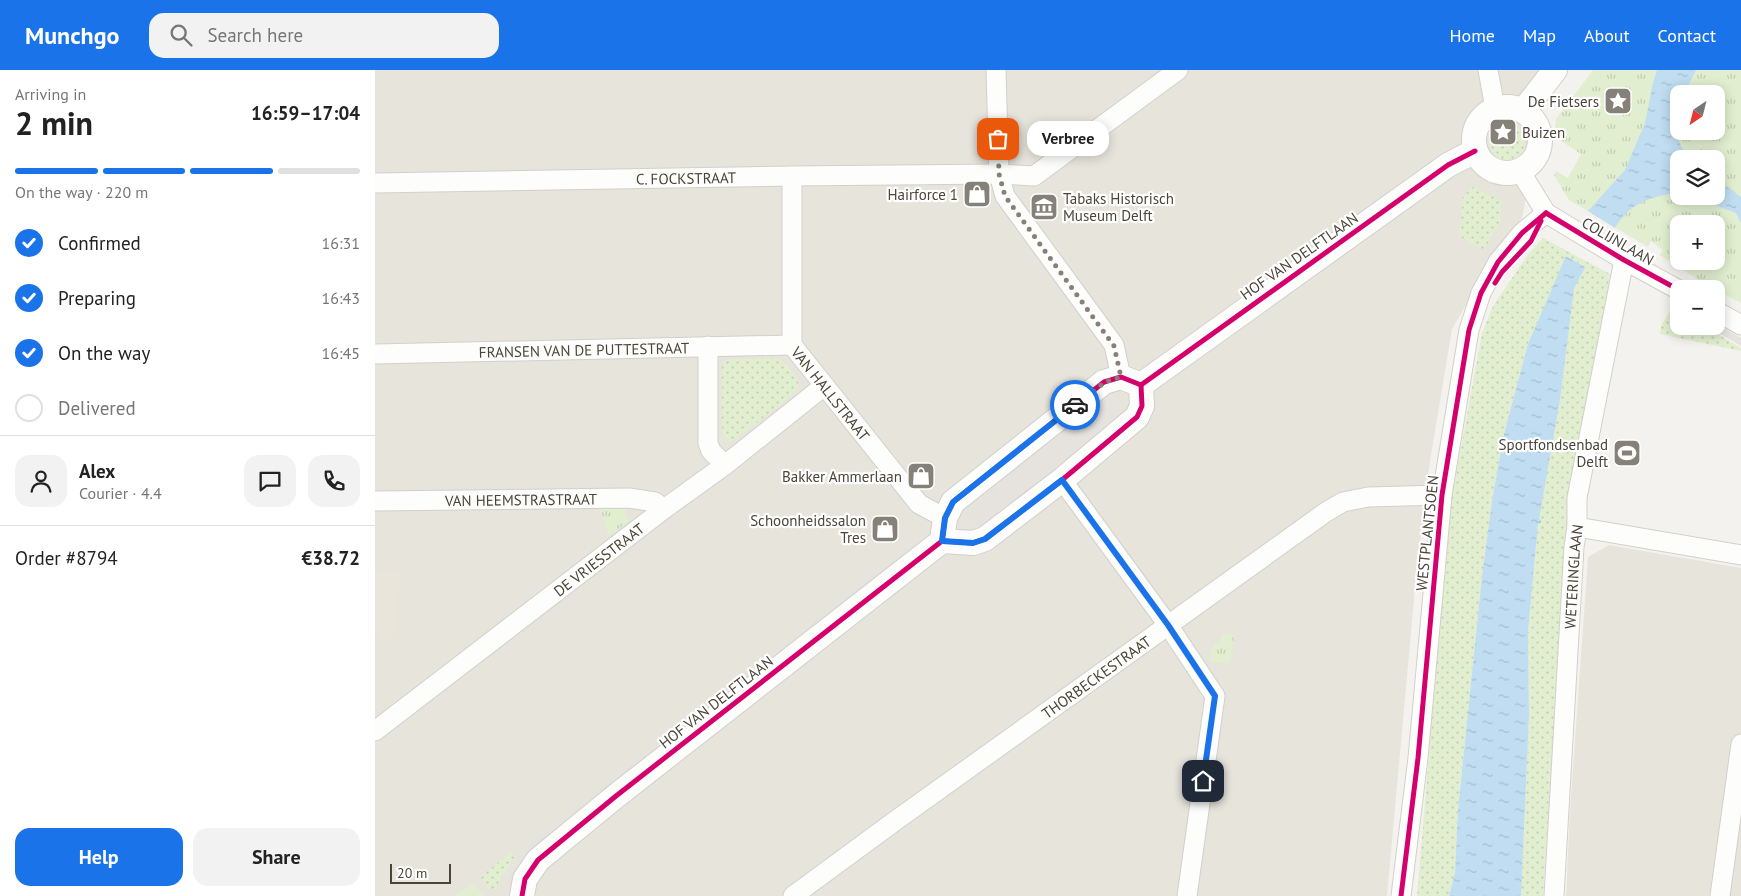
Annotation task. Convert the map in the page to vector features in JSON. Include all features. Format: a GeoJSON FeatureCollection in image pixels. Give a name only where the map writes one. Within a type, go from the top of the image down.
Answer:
{"type":"FeatureCollection","features":[{"type":"Feature","properties":{"kind":"street"},"geometry":{"type":"LineString","coordinates":[[942,541],[973,543],[985,539],[1062,480],[1137,417],[1142,406],[1114,346],[1005,196],[999,174],[996,70]]}},
{"type":"Feature","properties":{"kind":"street","name":"C. FOCKSTRAAT"},"geometry":{"type":"LineString","coordinates":[[375,183],[792,176],[999,174],[1034,176],[1157,77],[1178,70]]}},
{"type":"Feature","properties":{"kind":"street"},"geometry":{"type":"LineString","coordinates":[[1488,70],[1495,108]]}},
{"type":"Feature","properties":{"kind":"street"},"geometry":{"type":"LineString","coordinates":[[1523,111],[1555,70]]}},
{"type":"Feature","properties":{"kind":"street"},"geometry":{"type":"LineString","coordinates":[[1505,106],[1523,111],[1531,117],[1537,126],[1540,136],[1540,147],[1536,157],[1520,171],[1511,173],[1493,171],[1479,159],[1475,151],[1473,142],[1476,126],[1487,112],[1495,108],[1505,106]]}},
{"type":"Feature","properties":{"kind":"street","name":"HOF VAN DELFTLAAN"},"geometry":{"type":"LineString","coordinates":[[522,896],[525,879],[538,860],[616,796],[942,541],[945,518],[953,502],[1105,382],[1131,381],[1440,171],[1475,151]]}},
{"type":"Feature","properties":{"kind":"street"},"geometry":{"type":"LineString","coordinates":[[1520,171],[1546,213]]}},
{"type":"Feature","properties":{"kind":"street","name":"VAN HALLSTRAAT"},"geometry":{"type":"LineString","coordinates":[[792,176],[792,345],[919,504],[945,518]]}},
{"type":"Feature","properties":{"kind":"street","name":"COLIJNLAAN"},"geometry":{"type":"LineString","coordinates":[[1546,213],[1670,285]]}},
{"type":"Feature","properties":{"kind":"street","name":"WESTPLANTSOEN"},"geometry":{"type":"LineString","coordinates":[[1401,896],[1418,758],[1442,495],[1469,330],[1481,293],[1498,262],[1523,233],[1546,213]]}},
{"type":"Feature","properties":{"kind":"street","name":"WETERINGLAAN"},"geometry":{"type":"LineString","coordinates":[[1554,896],[1573,547],[1577,527],[1577,498],[1624,260]]}},
{"type":"Feature","properties":{"kind":"street"},"geometry":{"type":"LineString","coordinates":[[1725,316],[1741,325]]}},
{"type":"Feature","properties":{"kind":"street","name":"FRANSEN VAN DE PUTTESTRAAT"},"geometry":{"type":"LineString","coordinates":[[375,354],[792,345]]}},
{"type":"Feature","properties":{"kind":"street"},"geometry":{"type":"LineString","coordinates":[[708,346],[707,443],[711,452],[725,465]]}},
{"type":"Feature","properties":{"kind":"street","name":"DE VRIESSTRAAT"},"geometry":{"type":"LineString","coordinates":[[375,731],[664,509],[725,465],[824,386]]}},
{"type":"Feature","properties":{"kind":"street"},"geometry":{"type":"LineString","coordinates":[[1062,480],[1168,625],[1215,696],[1187,896]]}},
{"type":"Feature","properties":{"kind":"street","name":"THORBECKESTRAAT"},"geometry":{"type":"LineString","coordinates":[[793,896],[1326,512],[1343,502],[1368,497],[1442,495]]}},
{"type":"Feature","properties":{"kind":"street","name":"VAN HEEMSTRASTRAAT"},"geometry":{"type":"LineString","coordinates":[[375,501],[629,498],[655,502],[664,509]]}},
{"type":"Feature","properties":{"kind":"street"},"geometry":{"type":"LineString","coordinates":[[1577,527],[1741,555]]}},
{"type":"Feature","properties":{"kind":"street"},"geometry":{"type":"LineString","coordinates":[[1720,896],[1741,744]]}},
{"type":"Feature","properties":{"kind":"shaded area"},"geometry":{"type":"Polygon","coordinates":[[[375,70],[1564,70],[1537,107],[1538,136],[1522,218],[1452,329],[1430,461],[1417,566],[1387,896],[375,896],[375,70]]]}},
{"type":"Feature","properties":{"kind":"shaded area"},"geometry":{"type":"Polygon","coordinates":[[[1725,329],[1741,338],[1741,346],[1722,335],[1725,335],[1725,329]]]}},
{"type":"Feature","properties":{"kind":"shaded area"},"geometry":{"type":"Polygon","coordinates":[[[1104,391],[1127,420],[982,534],[959,505],[1104,391]]]}},
{"type":"Feature","properties":{"kind":"shaded area"},"geometry":{"type":"Polygon","coordinates":[[[840,415],[907,499],[903,502],[837,418],[840,415]]]}},
{"type":"Feature","properties":{"kind":"shaded area"},"geometry":{"type":"Polygon","coordinates":[[[620,487],[620,492],[432,493],[432,489],[620,487]]]}},
{"type":"Feature","properties":{"kind":"shaded area"},"geometry":{"type":"Polygon","coordinates":[[[692,495],[695,500],[594,578],[591,574],[692,495]]]}},
{"type":"Feature","properties":{"kind":"shaded area"},"geometry":{"type":"Polygon","coordinates":[[[1609,545],[1741,568],[1741,896],[1566,896],[1570,811],[1588,557],[1609,545]]]}},
{"type":"Feature","properties":{"kind":"shaded area"},"geometry":{"type":"Polygon","coordinates":[[[901,554],[905,559],[518,870],[511,887],[506,886],[513,868],[535,841],[901,554]]]}},
{"type":"Feature","properties":{"kind":"shaded area"},"geometry":{"type":"Polygon","coordinates":[[[375,573],[401,574],[397,603],[397,631],[384,641],[377,629],[375,630],[375,573]]]}},
{"type":"Feature","properties":{"kind":"shaded area"},"geometry":{"type":"Polygon","coordinates":[[[575,586],[579,590],[492,656],[488,651],[575,586]]]}},
{"type":"Feature","properties":{"kind":"shaded area"},"geometry":{"type":"Polygon","coordinates":[[[1218,724],[1224,725],[1199,896],[1193,896],[1218,724]]]}},
{"type":"Feature","properties":{"kind":"green space"},"geometry":{"type":"Polygon","coordinates":[[[1593,70],[1741,70],[1741,303],[1725,295],[1725,280],[1699,280],[1683,270],[1725,270],[1725,215],[1670,215],[1670,261],[1660,255],[1663,250],[1651,241],[1648,247],[1569,200],[1554,175],[1556,171],[1568,178],[1581,154],[1555,137],[1556,119],[1593,70]]]}},
{"type":"Feature","properties":{"kind":"green space"},"geometry":{"type":"Polygon","coordinates":[[[1507,124],[1514,125],[1520,129],[1524,135],[1524,149],[1520,155],[1514,159],[1507,160],[1500,159],[1494,155],[1490,149],[1489,142],[1490,135],[1494,129],[1500,125],[1507,124]]]}},
{"type":"Feature","properties":{"kind":"green space"},"geometry":{"type":"Polygon","coordinates":[[[1473,187],[1502,201],[1500,222],[1484,250],[1459,236],[1463,196],[1473,187]]]}},
{"type":"Feature","properties":{"kind":"green space"},"geometry":{"type":"Polygon","coordinates":[[[1543,238],[1610,274],[1563,592],[1543,896],[1521,896],[1529,716],[1528,632],[1538,523],[1541,523],[1541,520],[1538,520],[1560,400],[1574,289],[1585,267],[1567,256],[1528,344],[1504,434],[1492,501],[1482,576],[1458,810],[1455,873],[1449,896],[1417,896],[1450,507],[1482,333],[1493,306],[1527,256],[1543,238]]]}},
{"type":"Feature","properties":{"kind":"green space"},"geometry":{"type":"Polygon","coordinates":[[[1670,311],[1670,335],[1719,335],[1741,348],[1741,351],[1660,334],[1661,326],[1670,311]]]}},
{"type":"Feature","properties":{"kind":"green space"},"geometry":{"type":"Polygon","coordinates":[[[778,358],[793,372],[798,381],[799,390],[736,439],[731,442],[725,440],[722,432],[722,367],[724,362],[730,359],[778,358]]]}},
{"type":"Feature","properties":{"kind":"green space"},"geometry":{"type":"Polygon","coordinates":[[[599,508],[624,509],[629,521],[609,536],[599,508]]]}},
{"type":"Feature","properties":{"kind":"green space"},"geometry":{"type":"Polygon","coordinates":[[[1222,633],[1234,636],[1231,660],[1228,664],[1209,661],[1212,649],[1216,642],[1219,642],[1222,633]]]}},
{"type":"Feature","properties":{"kind":"green space"},"geometry":{"type":"Polygon","coordinates":[[[511,852],[515,856],[494,890],[490,890],[480,877],[511,852]]]}},
{"type":"Feature","properties":{"kind":"green space"},"geometry":{"type":"Polygon","coordinates":[[[473,883],[484,896],[456,896],[473,883]]]}},
{"type":"Feature","properties":{"kind":"water"},"geometry":{"type":"Polygon","coordinates":[[[1657,70],[1696,70],[1688,85],[1670,85],[1670,140],[1679,140],[1683,150],[1670,150],[1670,194],[1642,202],[1627,212],[1615,228],[1588,211],[1625,170],[1645,123],[1657,70]]]}},
{"type":"Feature","properties":{"kind":"water"},"geometry":{"type":"Polygon","coordinates":[[[1725,185],[1741,197],[1741,223],[1736,213],[1715,205],[1725,205],[1725,185]]]}},
{"type":"Feature","properties":{"kind":"water"},"geometry":{"type":"Polygon","coordinates":[[[1566,256],[1585,267],[1574,289],[1560,400],[1539,519],[1541,523],[1538,523],[1528,632],[1529,716],[1521,896],[1449,896],[1455,873],[1458,810],[1482,576],[1492,501],[1504,434],[1528,344],[1566,256]]]}},
{"type":"Feature","properties":{"kind":"cycle path"},"geometry":{"type":"LineString","coordinates":[[1141,385],[1448,165],[1475,151]]}},
{"type":"Feature","properties":{"kind":"cycle path"},"geometry":{"type":"LineString","coordinates":[[1546,213],[1670,285]]}},
{"type":"Feature","properties":{"kind":"cycle path"},"geometry":{"type":"LineString","coordinates":[[1401,896],[1418,758],[1442,495],[1469,330],[1481,293],[1498,262],[1522,233],[1546,213]]}},
{"type":"Feature","properties":{"kind":"cycle path"},"geometry":{"type":"LineString","coordinates":[[1495,283],[1502,272],[1531,241],[1541,221]]}},
{"type":"Feature","properties":{"kind":"cycle path"},"geometry":{"type":"LineString","coordinates":[[522,896],[525,879],[538,860],[616,796],[942,541],[945,518],[953,502],[1104,382],[1121,377],[1141,385]]}},
{"type":"Feature","properties":{"kind":"cycle path"},"geometry":{"type":"LineString","coordinates":[[942,541],[973,543],[985,539],[1062,480],[1137,417],[1142,406],[1141,385]]}},
{"type":"Feature","properties":{"kind":"way so far"},"geometry":{"type":"LineString","coordinates":[[998,139],[999,174],[1005,196],[1114,346],[1121,377],[1105,382],[1075,405]]}},
{"type":"Feature","properties":{"kind":"place","name":"De Fietsers"},"geometry":{"type":"Point","coordinates":[1618,101]}},
{"type":"Feature","properties":{"kind":"place","name":"Buizen"},"geometry":{"type":"Point","coordinates":[1503,132]}},
{"type":"Feature","properties":{"kind":"place","name":"Verbree"},"geometry":{"type":"Point","coordinates":[998,139]}},
{"type":"Feature","properties":{"kind":"place","name":"Hairforce 1"},"geometry":{"type":"Point","coordinates":[977,194]}},
{"type":"Feature","properties":{"kind":"place","name":"Tabaks Historisch Museum Delft"},"geometry":{"type":"Point","coordinates":[1044,207]}},
{"type":"Feature","properties":{"kind":"place","name":"Sportfondsenbad Delft"},"geometry":{"type":"Point","coordinates":[1627,453]}},
{"type":"Feature","properties":{"kind":"place","name":"Bakker Ammerlaan"},"geometry":{"type":"Point","coordinates":[921,476]}},
{"type":"Feature","properties":{"kind":"place","name":"Schoonheidssalon Tres"},"geometry":{"type":"Point","coordinates":[885,529]}},
{"type":"Feature","properties":{"kind":"route"},"geometry":{"type":"LineString","coordinates":[[1075,405],[953,502],[945,518],[942,541],[973,543],[985,539],[1062,480],[1168,625],[1215,696],[1203,781]]}}]}
